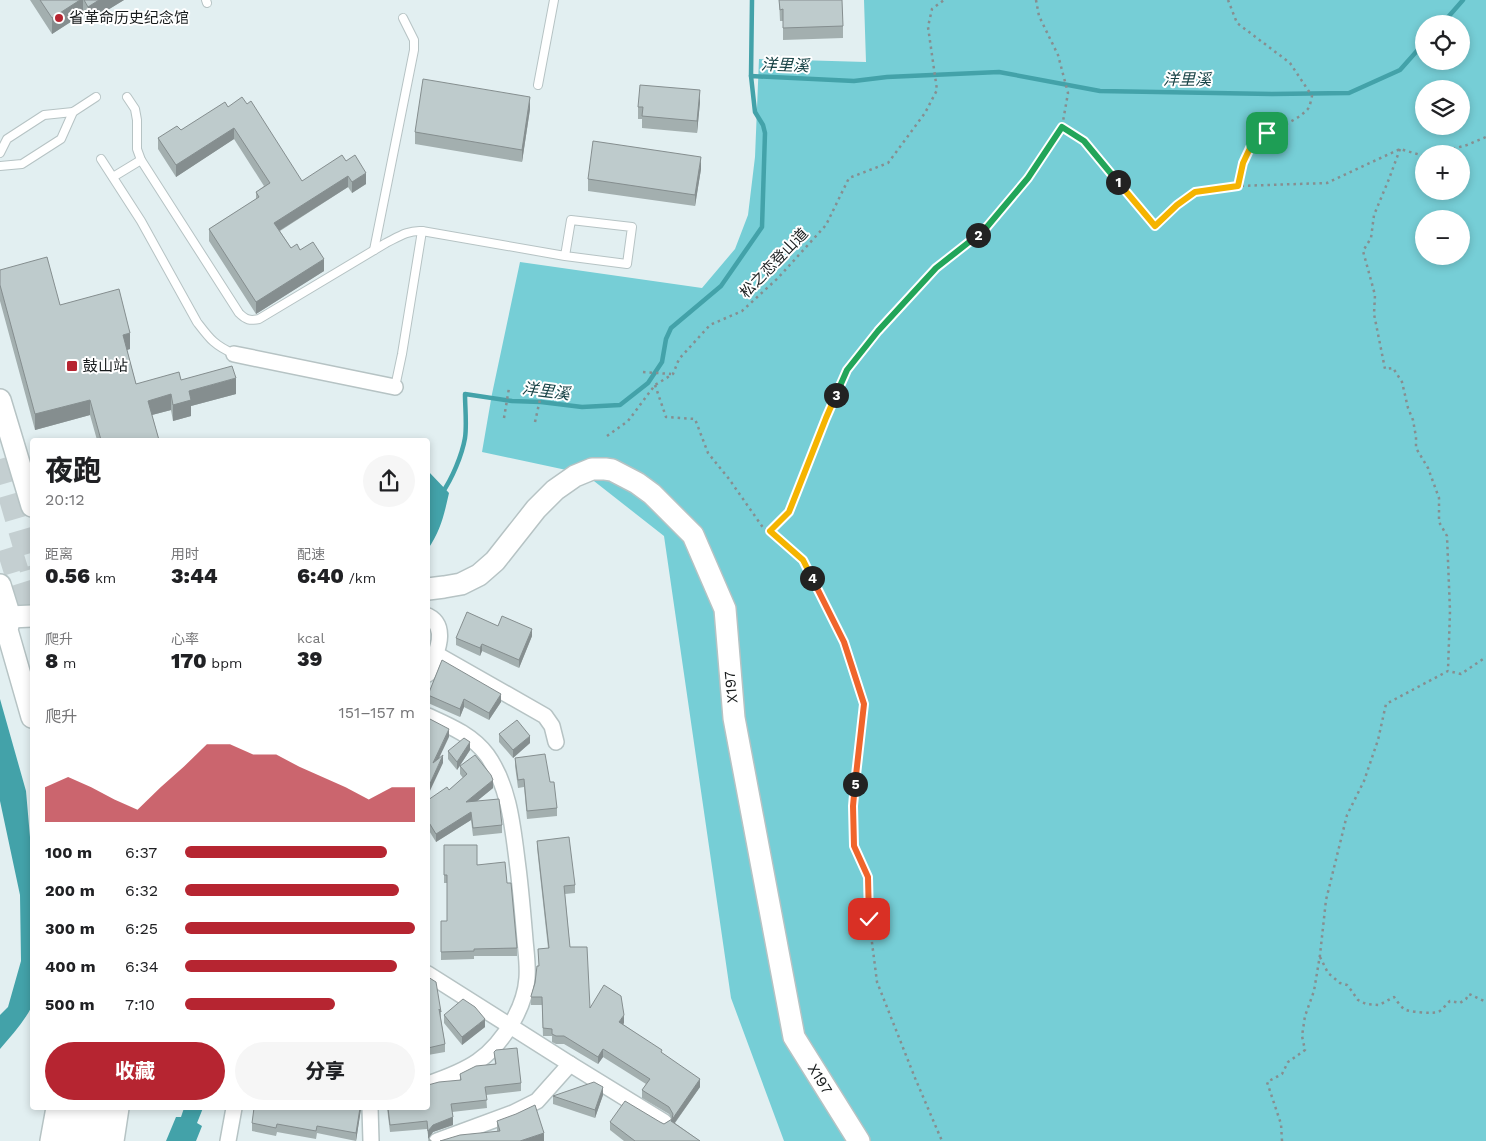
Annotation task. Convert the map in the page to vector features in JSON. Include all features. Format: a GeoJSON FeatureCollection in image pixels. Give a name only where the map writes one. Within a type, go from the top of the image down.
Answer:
{"type":"FeatureCollection","features":[{"type":"Feature","properties":{"kind":"main road"},"geometry":{"type":"LineString","coordinates":[[0,400],[30,499]]}},
{"type":"Feature","properties":{"kind":"main road","name":"X197"},"geometry":{"type":"LineString","coordinates":[[433,587],[471,580],[487,569],[536,509],[555,490],[576,476],[592,469],[612,470],[637,483],[652,494],[693,535],[725,609],[734,718],[794,1037],[859,1141]]}},
{"type":"Feature","properties":{"kind":"main road"},"geometry":{"type":"LineString","coordinates":[[0,585],[10,618],[7,630],[25,662],[29,695]]}},
{"type":"Feature","properties":{"kind":"main road"},"geometry":{"type":"LineString","coordinates":[[10,618],[30,616]]}},
{"type":"Feature","properties":{"kind":"main road"},"geometry":{"type":"LineString","coordinates":[[51,1141],[58,1110]]}},
{"type":"Feature","properties":{"kind":"main road"},"geometry":{"type":"LineString","coordinates":[[71,1141],[77,1110]]}},
{"type":"Feature","properties":{"kind":"main road"},"geometry":{"type":"LineString","coordinates":[[94,1141],[100,1110]]}},
{"type":"Feature","properties":{"kind":"main road"},"geometry":{"type":"LineString","coordinates":[[113,1141],[118,1110]]}},
{"type":"Feature","properties":{"kind":"street"},"geometry":{"type":"LineString","coordinates":[[234,354],[395,387]]}},
{"type":"Feature","properties":{"kind":"street"},"geometry":{"type":"LineString","coordinates":[[430,617],[436,621],[440,633],[436,654],[430,669]]}},
{"type":"Feature","properties":{"kind":"street"},"geometry":{"type":"LineString","coordinates":[[436,654],[545,716],[552,726],[556,742]]}},
{"type":"Feature","properties":{"kind":"street"},"geometry":{"type":"LineString","coordinates":[[430,717],[462,732],[478,745],[493,765],[504,790],[508,804],[522,901],[527,978],[522,1004],[510,1026],[493,1050],[481,1060],[455,1074],[430,1083]]}},
{"type":"Feature","properties":{"kind":"street"},"geometry":{"type":"LineString","coordinates":[[430,975],[664,1122]]}},
{"type":"Feature","properties":{"kind":"street"},"geometry":{"type":"LineString","coordinates":[[437,1141],[513,1113],[537,1101],[570,1064]]}},
{"type":"Feature","properties":{"kind":"street"},"geometry":{"type":"LineString","coordinates":[[228,1141],[234,1110]]}},
{"type":"Feature","properties":{"kind":"street"},"geometry":{"type":"LineString","coordinates":[[370,1110],[371,1141]]}},
{"type":"Feature","properties":{"kind":"lane"},"geometry":{"type":"LineString","coordinates":[[538,85],[554,0]]}},
{"type":"Feature","properties":{"kind":"lane"},"geometry":{"type":"LineString","coordinates":[[374,250],[414,50],[414,40],[403,18]]}},
{"type":"Feature","properties":{"kind":"lane"},"geometry":{"type":"LineString","coordinates":[[0,153],[7,139],[44,115],[73,112],[96,98]]}},
{"type":"Feature","properties":{"kind":"lane"},"geometry":{"type":"LineString","coordinates":[[127,98],[135,109],[138,149],[141,160],[234,305],[245,319],[252,321],[260,319],[374,250],[414,230],[565,256],[627,264],[632,227],[571,220],[565,256]]}},
{"type":"Feature","properties":{"kind":"lane"},"geometry":{"type":"LineString","coordinates":[[0,166],[22,164],[61,139],[73,112]]}},
{"type":"Feature","properties":{"kind":"lane"},"geometry":{"type":"LineString","coordinates":[[101,159],[141,221],[197,322],[219,347],[234,354]]}},
{"type":"Feature","properties":{"kind":"lane"},"geometry":{"type":"LineString","coordinates":[[113,178],[141,160]]}},
{"type":"Feature","properties":{"kind":"lane"},"geometry":{"type":"LineString","coordinates":[[395,387],[422,231]]}},
{"type":"Feature","properties":{"kind":"path","name":"松之恋登山道"},"geometry":{"type":"LineString","coordinates":[[607,436],[628,421],[655,385],[673,374],[679,359],[710,325],[742,311],[778,278],[826,225],[849,178],[888,163],[924,113],[937,90],[928,28],[932,9],[944,0]]}},
{"type":"Feature","properties":{"kind":"path"},"geometry":{"type":"LineString","coordinates":[[770,531],[789,512],[847,370],[878,331],[936,268],[986,228],[1028,178],[1062,127],[1068,93],[1058,55],[1039,16],[1036,0]]}},
{"type":"Feature","properties":{"kind":"path"},"geometry":{"type":"LineString","coordinates":[[1228,0],[1237,22],[1290,63],[1312,96],[1308,109],[1267,133],[1251,146],[1243,163],[1238,186]]}},
{"type":"Feature","properties":{"kind":"path"},"geometry":{"type":"LineString","coordinates":[[1062,127],[1084,141],[1155,226],[1177,205],[1195,192],[1238,186],[1327,183],[1400,149],[1415,153]]}},
{"type":"Feature","properties":{"kind":"path"},"geometry":{"type":"LineString","coordinates":[[1463,145],[1486,138]]}},
{"type":"Feature","properties":{"kind":"path"},"geometry":{"type":"LineString","coordinates":[[1400,149],[1374,215],[1371,238],[1363,251],[1375,295],[1374,314],[1384,370],[1393,368],[1402,382],[1413,420],[1416,448],[1428,468],[1439,498],[1439,522],[1447,536],[1450,626],[1448,671]]}},
{"type":"Feature","properties":{"kind":"path"},"geometry":{"type":"LineString","coordinates":[[642,372],[673,374]]}},
{"type":"Feature","properties":{"kind":"path"},"geometry":{"type":"LineString","coordinates":[[655,385],[666,417],[695,419],[708,453],[730,479],[764,529],[770,531],[803,560],[844,642],[864,704],[853,806],[854,846],[868,877],[869,919],[876,982],[942,1141]]}},
{"type":"Feature","properties":{"kind":"path"},"geometry":{"type":"LineString","coordinates":[[535,422],[543,386]]}},
{"type":"Feature","properties":{"kind":"path"},"geometry":{"type":"LineString","coordinates":[[504,418],[509,388]]}},
{"type":"Feature","properties":{"kind":"path"},"geometry":{"type":"LineString","coordinates":[[1282,1141],[1281,1124],[1267,1082],[1282,1074],[1288,1062],[1305,1050],[1302,1036],[1305,1016],[1314,992],[1326,900],[1347,815],[1364,781],[1378,740],[1386,704],[1448,671],[1461,674],[1486,657]]}},
{"type":"Feature","properties":{"kind":"path"},"geometry":{"type":"LineString","coordinates":[[1320,956],[1328,973],[1340,983],[1347,985],[1358,1000],[1366,1004],[1379,1005],[1394,997],[1405,1010],[1410,1012],[1435,1013],[1440,1011],[1450,1001],[1460,1003],[1469,994],[1486,1002]]}},
{"type":"Feature","properties":{"kind":"shaded area"},"geometry":{"type":"Polygon","coordinates":[[[864,0],[1486,0],[1486,1141],[784,1141],[731,998],[664,536],[585,474],[482,452],[492,394],[520,262],[702,288],[735,249],[748,215],[755,157],[759,59],[866,62],[864,0]]]}},
{"type":"Feature","properties":{"kind":"shaded area"},"geometry":{"type":"Polygon","coordinates":[[[430,473],[449,493],[444,515],[430,546],[430,473]]]}},
{"type":"Feature","properties":{"kind":"shaded area"},"geometry":{"type":"Polygon","coordinates":[[[0,699],[26,791],[30,837],[30,1010],[22,1023],[0,1049],[0,1015],[8,1007],[21,961],[20,895],[0,801],[0,699]]]}},
{"type":"Feature","properties":{"kind":"shaded area"},"geometry":{"type":"Polygon","coordinates":[[[183,1110],[202,1110],[197,1123],[202,1126],[196,1141],[166,1141],[176,1117],[181,1117],[183,1110]]]}},
{"type":"Feature","properties":{"kind":"building"},"geometry":{"type":"Polygon","coordinates":[[[40,0],[80,0],[52,18],[40,0]]]}},
{"type":"Feature","properties":{"kind":"building"},"geometry":{"type":"Polygon","coordinates":[[[84,0],[99,0],[88,7],[84,0]]]}},
{"type":"Feature","properties":{"kind":"building"},"geometry":{"type":"Polygon","coordinates":[[[779,0],[842,0],[843,26],[783,28],[783,9],[780,10],[779,0]]]}},
{"type":"Feature","properties":{"kind":"building"},"geometry":{"type":"Polygon","coordinates":[[[423,79],[530,97],[522,150],[415,132],[423,79]]]}},
{"type":"Feature","properties":{"kind":"building"},"geometry":{"type":"Polygon","coordinates":[[[640,85],[700,90],[697,121],[642,116],[643,107],[638,107],[640,85]]]}},
{"type":"Feature","properties":{"kind":"building"},"geometry":{"type":"Polygon","coordinates":[[[242,97],[247,104],[251,101],[302,181],[342,155],[346,161],[355,155],[366,173],[352,182],[348,176],[274,223],[291,248],[297,244],[300,250],[313,242],[324,259],[256,302],[209,229],[259,197],[256,192],[270,183],[234,128],[176,165],[158,138],[177,126],[181,130],[225,102],[228,107],[242,97]]]}},
{"type":"Feature","properties":{"kind":"building"},"geometry":{"type":"Polygon","coordinates":[[[593,141],[701,157],[695,195],[588,179],[593,141]]]}},
{"type":"Feature","properties":{"kind":"building","name":"鼓山站"},"geometry":{"type":"Polygon","coordinates":[[[47,257],[60,305],[119,289],[130,333],[123,335],[136,384],[179,372],[181,380],[232,366],[236,378],[189,391],[191,400],[173,405],[171,394],[148,401],[158,438],[100,438],[90,400],[35,414],[0,285],[0,270],[47,257]]]}},
{"type":"Feature","properties":{"kind":"building"},"geometry":{"type":"Polygon","coordinates":[[[467,612],[498,626],[502,616],[532,629],[519,660],[482,644],[480,648],[456,638],[467,612]]]}},
{"type":"Feature","properties":{"kind":"building"},"geometry":{"type":"Polygon","coordinates":[[[442,660],[501,694],[489,713],[464,699],[460,709],[430,696],[430,690],[442,660]]]}},
{"type":"Feature","properties":{"kind":"building"},"geometry":{"type":"Polygon","coordinates":[[[430,719],[449,729],[433,763],[443,755],[430,784],[430,719]]]}},
{"type":"Feature","properties":{"kind":"building"},"geometry":{"type":"Polygon","coordinates":[[[517,720],[530,736],[513,750],[499,734],[517,720]]]}},
{"type":"Feature","properties":{"kind":"building"},"geometry":{"type":"Polygon","coordinates":[[[464,738],[470,742],[457,762],[448,751],[464,738]]]}},
{"type":"Feature","properties":{"kind":"building"},"geometry":{"type":"Polygon","coordinates":[[[545,754],[550,782],[554,782],[557,808],[527,811],[524,779],[518,780],[515,758],[545,754]]]}},
{"type":"Feature","properties":{"kind":"building"},"geometry":{"type":"Polygon","coordinates":[[[475,755],[491,775],[493,780],[466,802],[499,799],[502,825],[473,828],[471,812],[436,834],[430,824],[430,799],[447,787],[449,790],[467,774],[460,766],[475,755]]]}},
{"type":"Feature","properties":{"kind":"building"},"geometry":{"type":"Polygon","coordinates":[[[569,837],[575,885],[564,886],[570,947],[587,947],[590,1008],[604,985],[621,996],[624,1015],[619,1022],[662,1050],[661,1052],[700,1079],[671,1121],[700,1141],[635,1141],[610,1122],[625,1101],[664,1124],[672,1119],[673,1114],[669,1107],[642,1090],[650,1079],[603,1049],[598,1057],[564,1036],[552,1034],[552,1029],[543,1028],[542,997],[531,997],[537,966],[539,966],[538,949],[549,948],[537,841],[569,837]]]}},
{"type":"Feature","properties":{"kind":"building"},"geometry":{"type":"Polygon","coordinates":[[[444,845],[477,845],[477,865],[505,862],[507,883],[511,883],[517,948],[441,952],[441,921],[447,921],[447,875],[444,875],[444,845]]]}},
{"type":"Feature","properties":{"kind":"building"},"geometry":{"type":"Polygon","coordinates":[[[430,978],[436,982],[445,1044],[430,1048],[430,978]]]}},
{"type":"Feature","properties":{"kind":"building"},"geometry":{"type":"Polygon","coordinates":[[[463,999],[475,1007],[485,1019],[462,1037],[444,1015],[463,999]]]}},
{"type":"Feature","properties":{"kind":"building"},"geometry":{"type":"Polygon","coordinates":[[[517,1048],[521,1083],[485,1087],[487,1100],[451,1104],[453,1117],[433,1125],[428,1131],[427,1121],[390,1125],[388,1110],[430,1110],[430,1084],[461,1080],[460,1074],[476,1066],[496,1064],[494,1052],[496,1050],[517,1048]]]}},
{"type":"Feature","properties":{"kind":"building"},"geometry":{"type":"Polygon","coordinates":[[[594,1082],[603,1087],[595,1110],[553,1096],[594,1082]]]}},
{"type":"Feature","properties":{"kind":"building"},"geometry":{"type":"Polygon","coordinates":[[[535,1105],[544,1133],[520,1141],[440,1141],[460,1135],[500,1131],[497,1121],[535,1105]]]}},
{"type":"Feature","properties":{"kind":"building"},"geometry":{"type":"Polygon","coordinates":[[[254,1110],[360,1110],[356,1133],[317,1126],[316,1131],[277,1124],[276,1128],[252,1123],[254,1110]]]}},
{"type":"Feature","properties":{"kind":"waterway"},"geometry":{"type":"LineString","coordinates":[[751,76],[752,0]]}},
{"type":"Feature","properties":{"kind":"waterway","name":"洋里溪"},"geometry":{"type":"LineString","coordinates":[[1450,15],[1463,0]]}},
{"type":"Feature","properties":{"kind":"waterway","name":"洋里溪"},"geometry":{"type":"LineString","coordinates":[[442,493],[453,474],[464,445],[466,427],[465,394],[512,401],[582,407],[620,405],[648,383],[662,362],[666,339],[671,328],[721,286],[762,227],[765,133],[763,125],[755,112],[751,76],[854,81],[887,77],[999,72],[1100,91],[1272,94],[1349,93],[1400,70],[1415,53]]}},
{"type":"Feature","properties":{"kind":"tunnel"},"geometry":{"type":"LineString","coordinates":[[0,459],[30,562]]}},
{"type":"Feature","properties":{"kind":"tunnel"},"geometry":{"type":"LineString","coordinates":[[9,548],[30,616]]}},
{"type":"Feature","properties":{"kind":"place","name":"省革命历史纪念馆"},"geometry":{"type":"Point","coordinates":[59,18]}},
{"type":"Feature","properties":{"kind":"place","name":"鼓山站"},"geometry":{"type":"Point","coordinates":[72,366]}},
{"type":"Feature","properties":{"kind":"route"},"geometry":{"type":"LineString","coordinates":[[869,919],[868,877],[854,846],[853,806],[864,704],[844,642],[803,560],[770,531],[789,512],[847,370],[878,331],[936,268],[986,228],[1028,178],[1062,127],[1084,141],[1155,226],[1177,205],[1195,192],[1238,186],[1243,163],[1251,146],[1267,133]]}}]}
